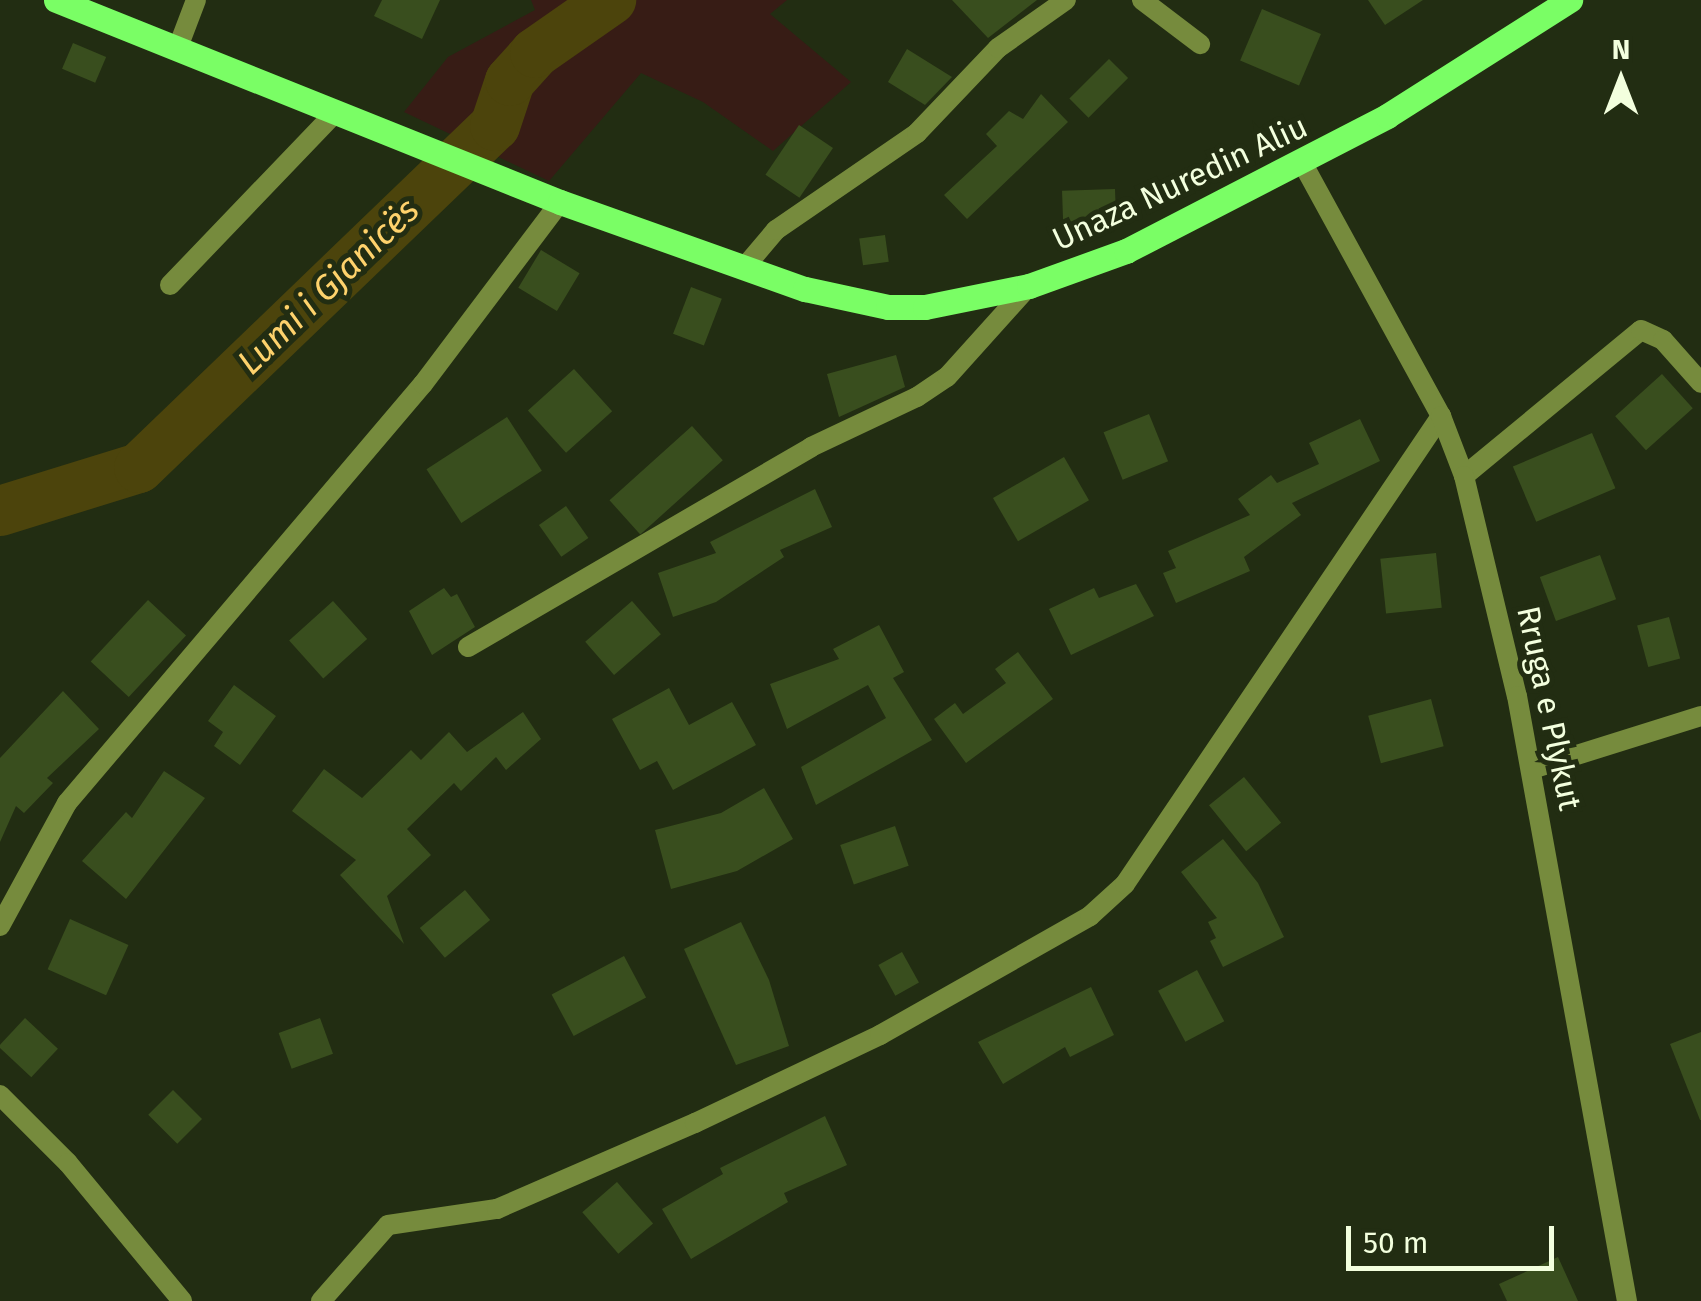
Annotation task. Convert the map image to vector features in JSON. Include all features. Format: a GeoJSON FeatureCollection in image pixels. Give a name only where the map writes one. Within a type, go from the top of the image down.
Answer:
{"type":"FeatureCollection","features":[{"type":"Feature","properties":{"kind":"main road","name":"Unaza Nuredin Aliu"},"geometry":{"type":"LineString","coordinates":[[56,0],[374,131],[550,198],[743,269],[847,302],[888,307],[926,307],[1029,286],[1126,251],[1304,164],[1570,0]]}},
{"type":"Feature","properties":{"kind":"street"},"geometry":{"type":"LineString","coordinates":[[177,50],[196,0]]}},
{"type":"Feature","properties":{"kind":"street"},"geometry":{"type":"LineString","coordinates":[[743,269],[776,230],[917,133],[998,48],[1066,0]]}},
{"type":"Feature","properties":{"kind":"street"},"geometry":{"type":"LineString","coordinates":[[1142,0],[1200,44]]}},
{"type":"Feature","properties":{"kind":"street"},"geometry":{"type":"LineString","coordinates":[[170,285],[334,114]]}},
{"type":"Feature","properties":{"kind":"street","name":"Rruga e Plykut"},"geometry":{"type":"LineString","coordinates":[[1304,164],[1440,416],[1464,476],[1532,769],[1628,1301]]}},
{"type":"Feature","properties":{"kind":"street"},"geometry":{"type":"LineString","coordinates":[[0,926],[67,803],[423,384],[550,198]]}},
{"type":"Feature","properties":{"kind":"street"},"geometry":{"type":"LineString","coordinates":[[468,647],[811,447],[917,397],[947,377],[1029,286]]}},
{"type":"Feature","properties":{"kind":"street"},"geometry":{"type":"LineString","coordinates":[[1464,476],[1640,330],[1663,340],[1701,382]]}},
{"type":"Feature","properties":{"kind":"street"},"geometry":{"type":"LineString","coordinates":[[321,1301],[388,1226],[496,1209],[695,1123],[880,1035],[1090,916],[1125,884],[1440,416]]}},
{"type":"Feature","properties":{"kind":"street"},"geometry":{"type":"LineString","coordinates":[[1532,769],[1701,716]]}},
{"type":"Feature","properties":{"kind":"street"},"geometry":{"type":"LineString","coordinates":[[0,1095],[68,1163],[182,1301]]}},
{"type":"Feature","properties":{"kind":"shaded area"},"geometry":{"type":"Polygon","coordinates":[[[531,0],[787,0],[770,14],[851,82],[773,151],[703,102],[641,73],[549,181],[404,112],[448,57],[535,10],[531,0]]]}},
{"type":"Feature","properties":{"kind":"building"},"geometry":{"type":"Polygon","coordinates":[[[382,0],[440,0],[422,39],[374,16],[382,0]]]}},
{"type":"Feature","properties":{"kind":"building"},"geometry":{"type":"Polygon","coordinates":[[[952,0],[1037,0],[988,38],[952,0]]]}},
{"type":"Feature","properties":{"kind":"building"},"geometry":{"type":"Polygon","coordinates":[[[1368,0],[1423,0],[1385,25],[1368,0]]]}},
{"type":"Feature","properties":{"kind":"building"},"geometry":{"type":"Polygon","coordinates":[[[1262,9],[1321,34],[1299,86],[1240,61],[1262,9]]]}},
{"type":"Feature","properties":{"kind":"building"},"geometry":{"type":"Polygon","coordinates":[[[73,43],[106,57],[95,83],[62,69],[73,43]]]}},
{"type":"Feature","properties":{"kind":"building"},"geometry":{"type":"Polygon","coordinates":[[[907,49],[952,77],[925,105],[888,82],[907,49]]]}},
{"type":"Feature","properties":{"kind":"building"},"geometry":{"type":"Polygon","coordinates":[[[1109,59],[1128,78],[1088,118],[1069,99],[1109,59]]]}},
{"type":"Feature","properties":{"kind":"building"},"geometry":{"type":"Polygon","coordinates":[[[1041,94],[1068,122],[967,219],[944,195],[997,146],[986,134],[1009,111],[1023,119],[1041,94]]]}},
{"type":"Feature","properties":{"kind":"building"},"geometry":{"type":"Polygon","coordinates":[[[799,125],[833,148],[799,198],[765,175],[799,125]]]}},
{"type":"Feature","properties":{"kind":"building"},"geometry":{"type":"Polygon","coordinates":[[[1115,189],[1116,223],[1063,225],[1062,191],[1115,189]]]}},
{"type":"Feature","properties":{"kind":"building"},"geometry":{"type":"Polygon","coordinates":[[[885,235],[889,262],[863,265],[859,239],[885,235]]]}},
{"type":"Feature","properties":{"kind":"building"},"geometry":{"type":"Polygon","coordinates":[[[541,250],[580,273],[557,311],[518,288],[541,250]]]}},
{"type":"Feature","properties":{"kind":"building"},"geometry":{"type":"Polygon","coordinates":[[[691,287],[722,299],[704,346],[673,334],[691,287]]]}},
{"type":"Feature","properties":{"kind":"building"},"geometry":{"type":"Polygon","coordinates":[[[896,355],[905,387],[839,417],[827,374],[896,355]]]}},
{"type":"Feature","properties":{"kind":"building"},"geometry":{"type":"Polygon","coordinates":[[[574,369],[612,411],[566,453],[528,410],[574,369]]]}},
{"type":"Feature","properties":{"kind":"building"},"geometry":{"type":"Polygon","coordinates":[[[1662,374],[1693,408],[1646,450],[1615,416],[1662,374]]]}},
{"type":"Feature","properties":{"kind":"building"},"geometry":{"type":"Polygon","coordinates":[[[1149,414],[1168,461],[1123,480],[1104,432],[1149,414]]]}},
{"type":"Feature","properties":{"kind":"building"},"geometry":{"type":"Polygon","coordinates":[[[507,417],[542,471],[461,523],[426,469],[507,417]]]}},
{"type":"Feature","properties":{"kind":"building"},"geometry":{"type":"Polygon","coordinates":[[[1360,419],[1380,461],[1292,503],[1301,515],[1244,557],[1250,571],[1176,603],[1163,573],[1176,568],[1168,551],[1250,515],[1238,499],[1271,475],[1277,483],[1319,464],[1309,443],[1360,419]]]}},
{"type":"Feature","properties":{"kind":"building"},"geometry":{"type":"Polygon","coordinates":[[[692,426],[723,460],[640,534],[610,500],[692,426]]]}},
{"type":"Feature","properties":{"kind":"building"},"geometry":{"type":"Polygon","coordinates":[[[1592,433],[1615,488],[1536,522],[1513,467],[1592,433]]]}},
{"type":"Feature","properties":{"kind":"building"},"geometry":{"type":"Polygon","coordinates":[[[1064,457],[1089,500],[1018,541],[993,498],[1064,457]]]}},
{"type":"Feature","properties":{"kind":"building"},"geometry":{"type":"Polygon","coordinates":[[[815,489],[832,527],[780,550],[784,557],[716,602],[673,617],[658,573],[716,553],[710,542],[815,489]]]}},
{"type":"Feature","properties":{"kind":"building"},"geometry":{"type":"Polygon","coordinates":[[[566,506],[588,538],[561,557],[539,525],[566,506]]]}},
{"type":"Feature","properties":{"kind":"building"},"geometry":{"type":"Polygon","coordinates":[[[1436,553],[1442,608],[1386,614],[1380,559],[1436,553]]]}},
{"type":"Feature","properties":{"kind":"building"},"geometry":{"type":"Polygon","coordinates":[[[1600,555],[1616,599],[1556,621],[1540,577],[1600,555]]]}},
{"type":"Feature","properties":{"kind":"building"},"geometry":{"type":"Polygon","coordinates":[[[1136,584],[1154,616],[1071,655],[1049,609],[1094,588],[1099,598],[1136,584]]]}},
{"type":"Feature","properties":{"kind":"building"},"geometry":{"type":"Polygon","coordinates":[[[444,588],[451,597],[457,594],[475,627],[432,655],[409,611],[444,588]]]}},
{"type":"Feature","properties":{"kind":"building"},"geometry":{"type":"Polygon","coordinates":[[[148,600],[186,635],[129,697],[91,661],[148,600]]]}},
{"type":"Feature","properties":{"kind":"building"},"geometry":{"type":"Polygon","coordinates":[[[333,601],[367,639],[323,678],[289,640],[333,601]]]}},
{"type":"Feature","properties":{"kind":"building"},"geometry":{"type":"Polygon","coordinates":[[[632,601],[661,634],[614,675],[585,642],[632,601]]]}},
{"type":"Feature","properties":{"kind":"building"},"geometry":{"type":"Polygon","coordinates":[[[1669,617],[1680,659],[1648,667],[1637,626],[1669,617]]]}},
{"type":"Feature","properties":{"kind":"building"},"geometry":{"type":"Polygon","coordinates":[[[879,625],[904,672],[893,678],[932,740],[816,805],[801,767],[886,718],[868,685],[787,729],[770,684],[839,659],[833,649],[879,625]]]}},
{"type":"Feature","properties":{"kind":"building"},"geometry":{"type":"Polygon","coordinates":[[[1018,652],[1053,699],[966,763],[934,719],[955,703],[963,714],[1006,683],[995,669],[1018,652]]]}},
{"type":"Feature","properties":{"kind":"building"},"geometry":{"type":"Polygon","coordinates":[[[234,685],[276,716],[240,765],[214,746],[223,732],[208,721],[234,685]]]}},
{"type":"Feature","properties":{"kind":"building"},"geometry":{"type":"Polygon","coordinates":[[[669,688],[689,725],[732,702],[756,745],[673,790],[657,761],[640,770],[612,719],[669,688]]]}},
{"type":"Feature","properties":{"kind":"building"},"geometry":{"type":"Polygon","coordinates":[[[63,691],[99,729],[47,778],[53,783],[24,813],[16,806],[0,842],[0,758],[63,691]]]}},
{"type":"Feature","properties":{"kind":"building"},"geometry":{"type":"Polygon","coordinates":[[[1431,699],[1444,746],[1381,763],[1368,716],[1431,699]]]}},
{"type":"Feature","properties":{"kind":"building"},"geometry":{"type":"Polygon","coordinates":[[[523,712],[541,739],[506,770],[496,757],[461,791],[454,783],[407,829],[431,855],[387,896],[404,944],[340,875],[356,860],[292,811],[324,769],[362,798],[411,750],[421,760],[449,732],[467,752],[523,712]]]}},
{"type":"Feature","properties":{"kind":"building"},"geometry":{"type":"Polygon","coordinates":[[[164,771],[205,798],[126,899],[82,861],[126,812],[132,818],[164,771]]]}},
{"type":"Feature","properties":{"kind":"building"},"geometry":{"type":"Polygon","coordinates":[[[1244,777],[1281,823],[1246,851],[1209,805],[1244,777]]]}},
{"type":"Feature","properties":{"kind":"building"},"geometry":{"type":"Polygon","coordinates":[[[764,788],[793,839],[737,871],[671,889],[655,830],[721,813],[764,788]]]}},
{"type":"Feature","properties":{"kind":"building"},"geometry":{"type":"Polygon","coordinates":[[[895,826],[909,866],[854,885],[840,845],[895,826]]]}},
{"type":"Feature","properties":{"kind":"building"},"geometry":{"type":"Polygon","coordinates":[[[1223,839],[1258,883],[1284,937],[1223,967],[1210,941],[1216,938],[1208,922],[1217,918],[1181,872],[1223,839]]]}},
{"type":"Feature","properties":{"kind":"building"},"geometry":{"type":"Polygon","coordinates":[[[465,890],[490,920],[445,958],[420,928],[465,890]]]}},
{"type":"Feature","properties":{"kind":"building"},"geometry":{"type":"Polygon","coordinates":[[[70,919],[128,945],[106,995],[48,969],[70,919]]]}},
{"type":"Feature","properties":{"kind":"building"},"geometry":{"type":"Polygon","coordinates":[[[741,922],[769,980],[789,1046],[736,1065],[684,949],[741,922]]]}},
{"type":"Feature","properties":{"kind":"building"},"geometry":{"type":"Polygon","coordinates":[[[902,952],[919,983],[895,996],[878,965],[902,952]]]}},
{"type":"Feature","properties":{"kind":"building"},"geometry":{"type":"Polygon","coordinates":[[[624,956],[646,997],[574,1036],[552,994],[624,956]]]}},
{"type":"Feature","properties":{"kind":"building"},"geometry":{"type":"Polygon","coordinates":[[[1197,970],[1224,1021],[1185,1042],[1158,991],[1197,970]]]}},
{"type":"Feature","properties":{"kind":"building"},"geometry":{"type":"Polygon","coordinates":[[[1091,987],[1114,1035],[1070,1057],[1065,1047],[1003,1084],[978,1042],[1091,987]]]}},
{"type":"Feature","properties":{"kind":"building"},"geometry":{"type":"Polygon","coordinates":[[[25,1018],[58,1049],[31,1077],[0,1048],[25,1018]]]}},
{"type":"Feature","properties":{"kind":"building"},"geometry":{"type":"Polygon","coordinates":[[[320,1018],[333,1054],[292,1069],[279,1033],[320,1018]]]}},
{"type":"Feature","properties":{"kind":"building"},"geometry":{"type":"Polygon","coordinates":[[[1701,1032],[1701,1120],[1700,1120],[1670,1044],[1701,1032]]]}},
{"type":"Feature","properties":{"kind":"building"},"geometry":{"type":"Polygon","coordinates":[[[173,1090],[202,1119],[177,1144],[148,1115],[173,1090]]]}},
{"type":"Feature","properties":{"kind":"building"},"geometry":{"type":"Polygon","coordinates":[[[825,1116],[847,1165],[784,1193],[788,1202],[691,1259],[662,1209],[723,1174],[720,1168],[825,1116]]]}},
{"type":"Feature","properties":{"kind":"building"},"geometry":{"type":"Polygon","coordinates":[[[617,1182],[653,1224],[618,1254],[582,1212],[617,1182]]]}},
{"type":"Feature","properties":{"kind":"building"},"geometry":{"type":"Polygon","coordinates":[[[1558,1257],[1578,1301],[1507,1301],[1499,1284],[1558,1257]]]}},
{"type":"Feature","properties":{"kind":"waterway","name":"Lumi i Gjanicës"},"geometry":{"type":"LineString","coordinates":[[0,511],[139,468],[495,126],[510,81],[535,53],[611,0]]}}]}
